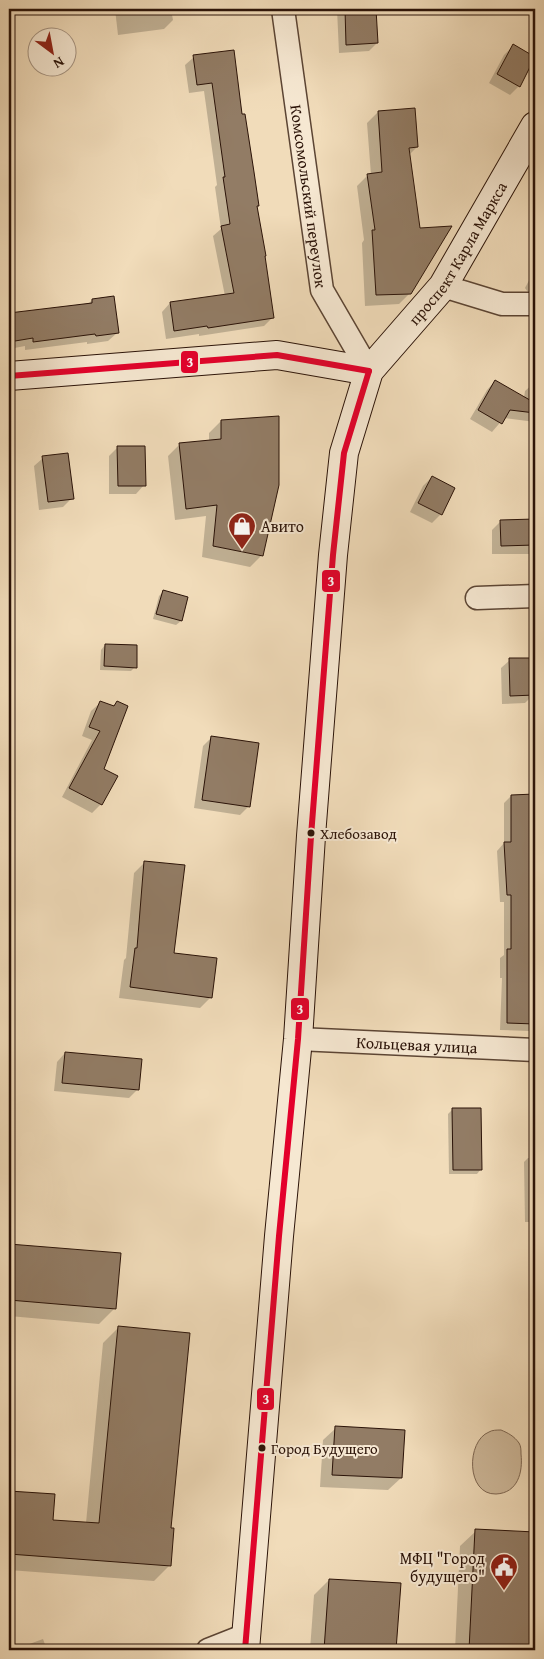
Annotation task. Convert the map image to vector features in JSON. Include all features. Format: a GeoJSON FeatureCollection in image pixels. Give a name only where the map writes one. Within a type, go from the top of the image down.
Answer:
{"type":"FeatureCollection","features":[{"type":"Feature","properties":{"kind":"main road","name":"проспект Карла Маркса"},"geometry":{"type":"LineString","coordinates":[[369,372],[443,286],[535,126]]}},
{"type":"Feature","properties":{"kind":"main road"},"geometry":{"type":"LineString","coordinates":[[9,376],[277,355],[369,372],[344,453],[333,555],[311,836],[298,1039],[279,1236],[245,1642]]}},
{"type":"Feature","properties":{"kind":"street","name":"Комсомольский переулок"},"geometry":{"type":"LineString","coordinates":[[283,9],[322,290],[369,372]]}},
{"type":"Feature","properties":{"kind":"street"},"geometry":{"type":"LineString","coordinates":[[443,286],[502,304],[535,304]]}},
{"type":"Feature","properties":{"kind":"street"},"geometry":{"type":"LineString","coordinates":[[477,598],[535,596]]}},
{"type":"Feature","properties":{"kind":"street","name":"Кольцевая улица"},"geometry":{"type":"LineString","coordinates":[[298,1039],[535,1050]]}},
{"type":"Feature","properties":{"kind":"street"},"geometry":{"type":"LineString","coordinates":[[208,1650],[245,1642]]}},
{"type":"Feature","properties":{"kind":"shaded area"},"geometry":{"type":"Polygon","coordinates":[[[501,1430],[520,1444],[521,1468],[518,1480],[514,1486],[503,1493],[496,1494],[486,1492],[479,1486],[473,1467],[473,1456],[481,1437],[490,1431],[501,1430]]]}},
{"type":"Feature","properties":{"kind":"building"},"geometry":{"type":"Polygon","coordinates":[[[345,9],[376,9],[378,43],[346,45],[345,9]]]}},
{"type":"Feature","properties":{"kind":"building"},"geometry":{"type":"Polygon","coordinates":[[[513,44],[535,57],[520,87],[497,74],[513,44]]]}},
{"type":"Feature","properties":{"kind":"building"},"geometry":{"type":"Polygon","coordinates":[[[234,50],[242,114],[245,114],[254,172],[259,206],[257,206],[274,318],[174,331],[170,302],[234,293],[221,226],[230,224],[212,83],[197,85],[193,55],[234,50]]]}},
{"type":"Feature","properties":{"kind":"building"},"geometry":{"type":"Polygon","coordinates":[[[415,108],[418,147],[409,148],[420,228],[452,226],[411,294],[376,295],[372,230],[375,230],[367,174],[382,172],[378,111],[415,108]]]}},
{"type":"Feature","properties":{"kind":"building"},"geometry":{"type":"Polygon","coordinates":[[[114,296],[119,333],[96,336],[95,334],[33,342],[33,338],[9,342],[9,313],[92,303],[92,299],[114,296]]]}},
{"type":"Feature","properties":{"kind":"building"},"geometry":{"type":"Polygon","coordinates":[[[495,380],[535,403],[535,413],[510,410],[502,424],[478,410],[495,380]]]}},
{"type":"Feature","properties":{"kind":"building"},"geometry":{"type":"Polygon","coordinates":[[[279,416],[279,485],[263,556],[213,546],[217,505],[186,509],[179,443],[221,439],[221,420],[279,416]]]}},
{"type":"Feature","properties":{"kind":"building"},"geometry":{"type":"Polygon","coordinates":[[[117,446],[145,446],[146,486],[118,486],[117,446]]]}},
{"type":"Feature","properties":{"kind":"building"},"geometry":{"type":"Polygon","coordinates":[[[68,453],[74,499],[48,502],[42,456],[68,453]]]}},
{"type":"Feature","properties":{"kind":"building"},"geometry":{"type":"Polygon","coordinates":[[[432,476],[455,488],[442,515],[418,503],[432,476]]]}},
{"type":"Feature","properties":{"kind":"building"},"geometry":{"type":"Polygon","coordinates":[[[535,519],[535,545],[501,546],[500,520],[535,519]]]}},
{"type":"Feature","properties":{"kind":"building"},"geometry":{"type":"Polygon","coordinates":[[[163,590],[188,597],[182,621],[156,614],[163,590]]]}},
{"type":"Feature","properties":{"kind":"building"},"geometry":{"type":"Polygon","coordinates":[[[105,644],[137,645],[137,668],[104,666],[105,644]]]}},
{"type":"Feature","properties":{"kind":"building"},"geometry":{"type":"Polygon","coordinates":[[[509,658],[534,658],[535,695],[510,696],[509,658]]]}},
{"type":"Feature","properties":{"kind":"building"},"geometry":{"type":"Polygon","coordinates":[[[100,701],[114,706],[117,701],[128,706],[104,769],[118,776],[102,805],[69,788],[100,731],[89,727],[100,701]]]}},
{"type":"Feature","properties":{"kind":"building"},"geometry":{"type":"Polygon","coordinates":[[[211,736],[259,743],[250,807],[202,800],[211,736]]]}},
{"type":"Feature","properties":{"kind":"building"},"geometry":{"type":"Polygon","coordinates":[[[535,794],[535,1024],[507,1023],[507,949],[511,949],[511,895],[507,895],[504,842],[511,842],[511,795],[535,794]]]}},
{"type":"Feature","properties":{"kind":"building"},"geometry":{"type":"Polygon","coordinates":[[[144,861],[185,865],[174,953],[217,958],[212,998],[130,987],[135,948],[137,948],[144,861]]]}},
{"type":"Feature","properties":{"kind":"building"},"geometry":{"type":"Polygon","coordinates":[[[65,1052],[142,1059],[139,1090],[62,1083],[65,1052]]]}},
{"type":"Feature","properties":{"kind":"building"},"geometry":{"type":"Polygon","coordinates":[[[452,1108],[481,1108],[482,1170],[453,1170],[452,1108]]]}},
{"type":"Feature","properties":{"kind":"building"},"geometry":{"type":"Polygon","coordinates":[[[9,1244],[121,1253],[116,1309],[9,1300],[9,1244]]]}},
{"type":"Feature","properties":{"kind":"building"},"geometry":{"type":"Polygon","coordinates":[[[118,1326],[190,1333],[171,1528],[174,1528],[171,1566],[9,1554],[9,1491],[55,1494],[53,1520],[99,1523],[118,1326]]]}},
{"type":"Feature","properties":{"kind":"building"},"geometry":{"type":"Polygon","coordinates":[[[335,1426],[405,1430],[402,1478],[332,1475],[335,1426]]]}},
{"type":"Feature","properties":{"kind":"building","name":"МФЦ \"Город будущего\""},"geometry":{"type":"Polygon","coordinates":[[[475,1529],[535,1532],[535,1650],[469,1650],[475,1529]]]}},
{"type":"Feature","properties":{"kind":"building"},"geometry":{"type":"Polygon","coordinates":[[[329,1579],[401,1583],[396,1650],[324,1650],[329,1579]]]}},
{"type":"Feature","properties":{"kind":"transit line","name":"3"},"geometry":{"type":"LineString","coordinates":[[9,376],[277,355],[369,371]]}},
{"type":"Feature","properties":{"kind":"transit line","name":"3"},"geometry":{"type":"LineString","coordinates":[[245,1650],[279,1236],[298,1039],[311,836],[333,555],[344,453],[369,371]]}},
{"type":"Feature","properties":{"kind":"place","name":"Авито"},"geometry":{"type":"Point","coordinates":[242,550]}},
{"type":"Feature","properties":{"kind":"place","name":"Хлебозавод"},"geometry":{"type":"Point","coordinates":[311,833]}},
{"type":"Feature","properties":{"kind":"place","name":"Город Будущего"},"geometry":{"type":"Point","coordinates":[262,1448]}},
{"type":"Feature","properties":{"kind":"place","name":"МФЦ \"Город будущего\""},"geometry":{"type":"Point","coordinates":[504,1591]}}]}
